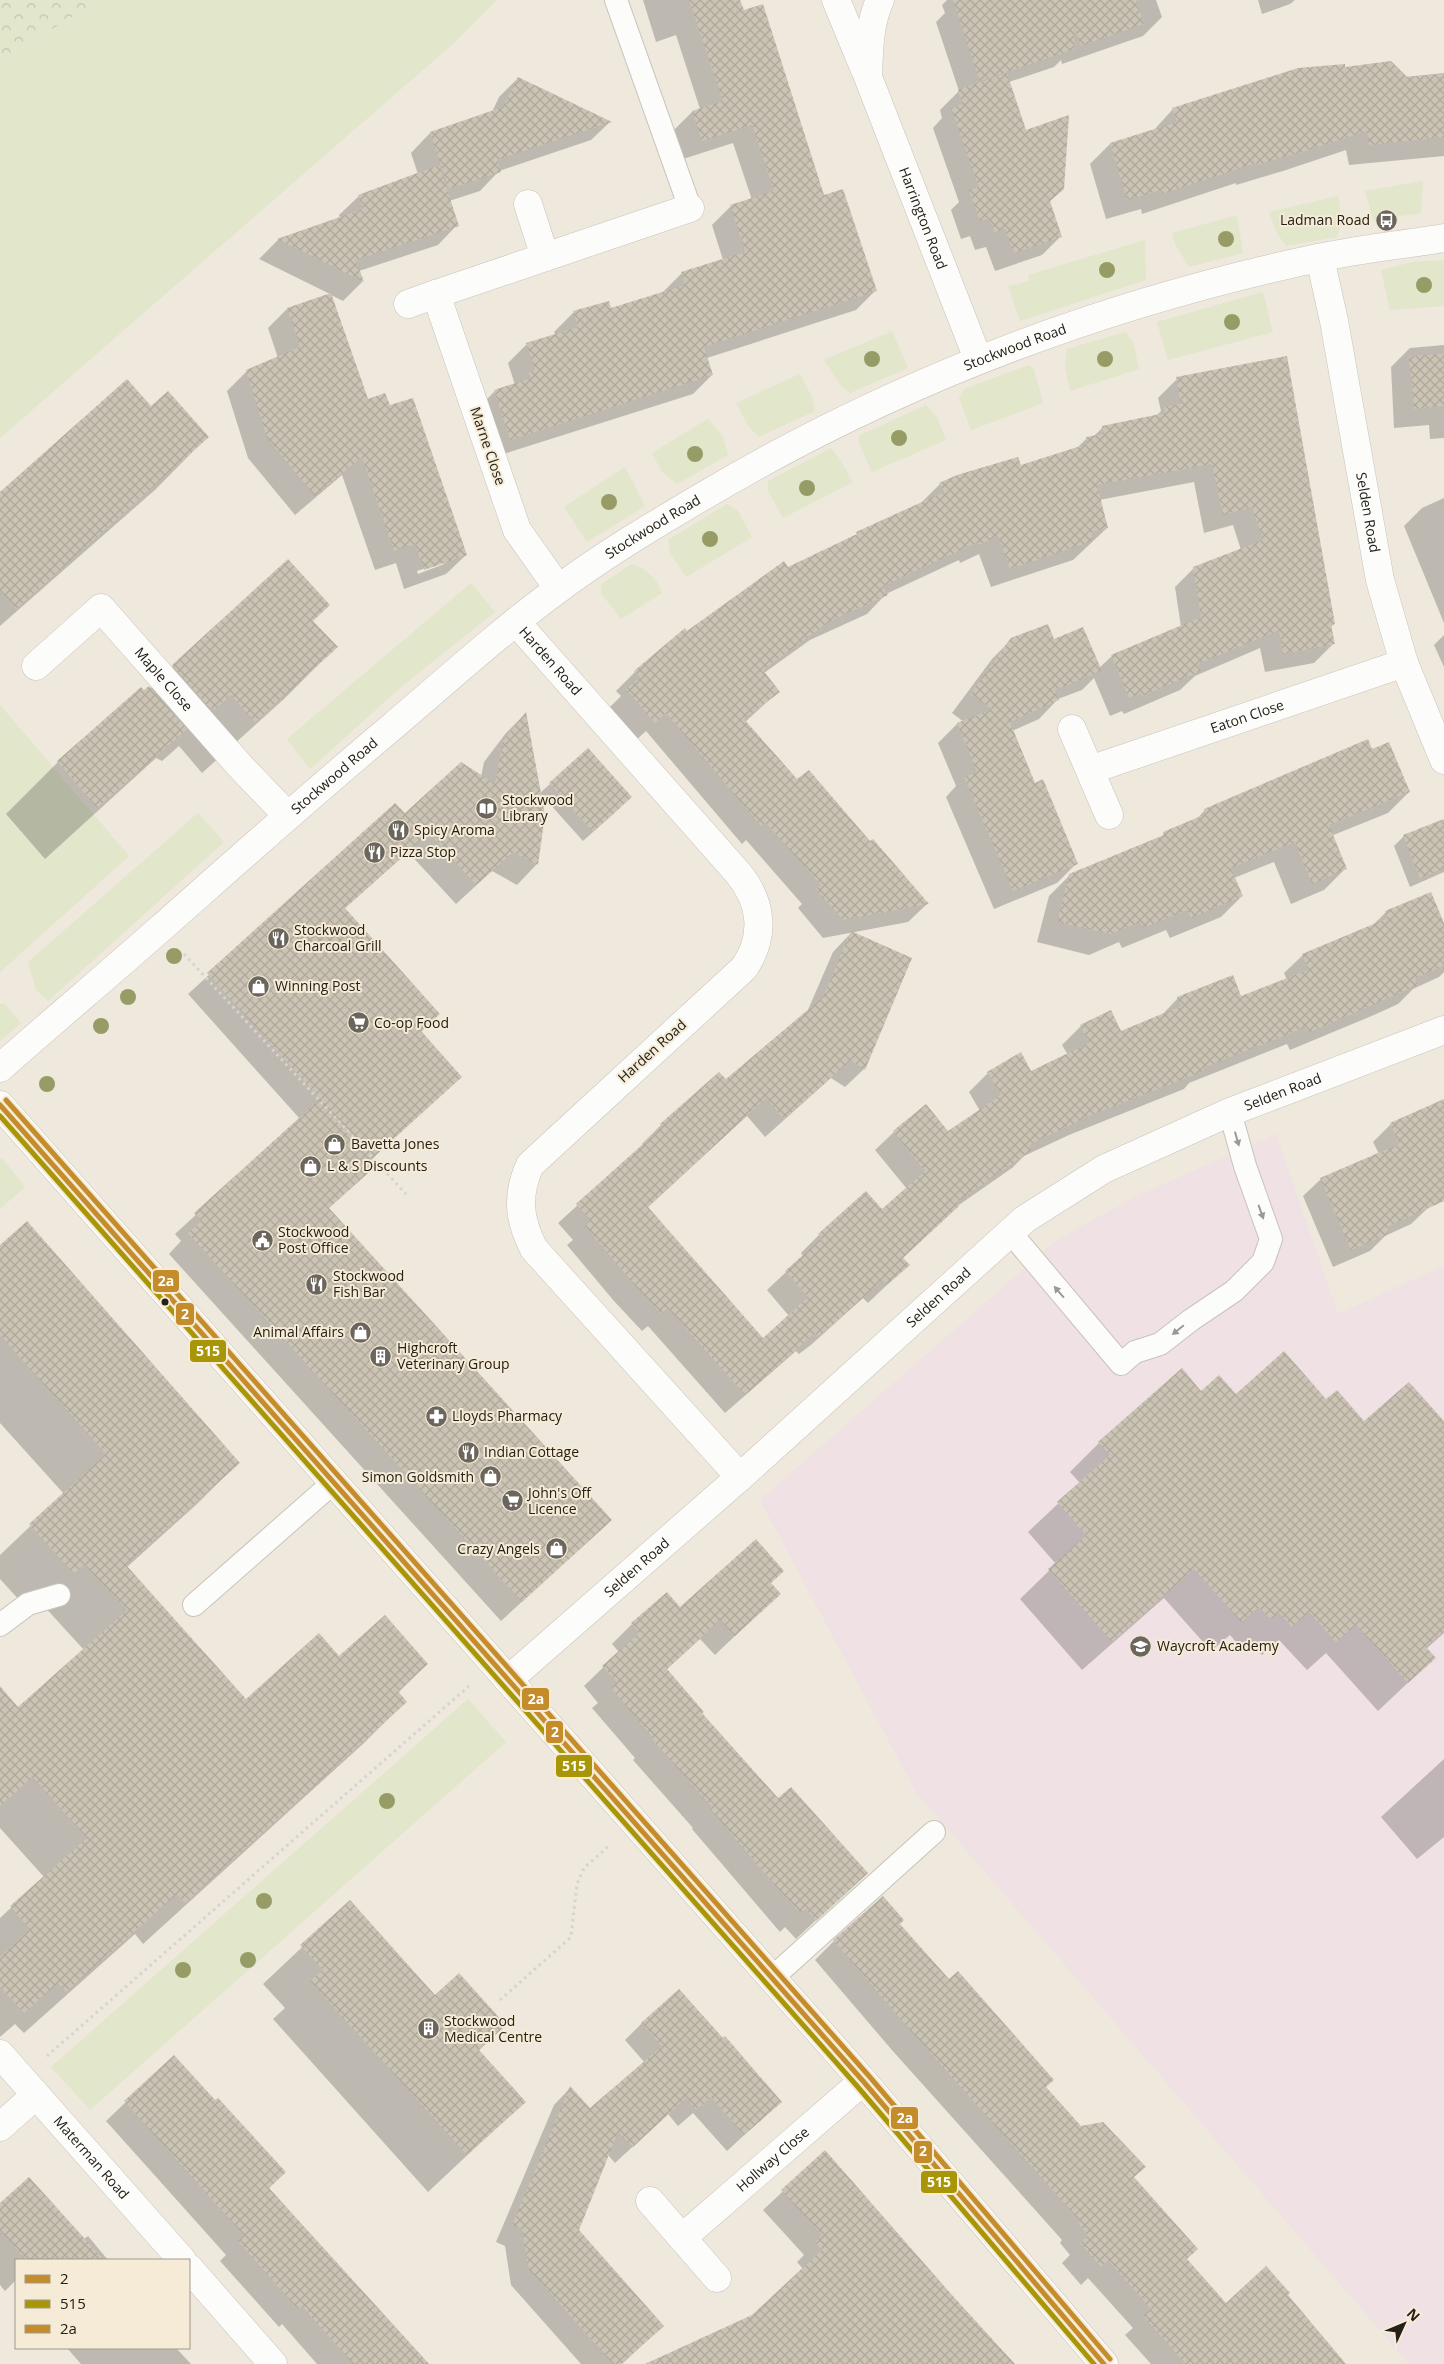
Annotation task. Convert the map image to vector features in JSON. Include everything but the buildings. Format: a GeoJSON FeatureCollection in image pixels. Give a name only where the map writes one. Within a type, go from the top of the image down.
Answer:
{"type":"FeatureCollection","features":[{"type":"Feature","properties":{"kind":"street","name":"Harrington Road"},"geometry":{"type":"LineString","coordinates":[[836,0],[978,359]]}},
{"type":"Feature","properties":{"kind":"street","name":"Harrington Road"},"geometry":{"type":"LineString","coordinates":[[868,77],[870,41],[876,9],[880,0]]}},
{"type":"Feature","properties":{"kind":"street"},"geometry":{"type":"LineString","coordinates":[[528,204],[545,257]]}},
{"type":"Feature","properties":{"kind":"street"},"geometry":{"type":"LineString","coordinates":[[408,304],[690,208]]}},
{"type":"Feature","properties":{"kind":"street","name":"Stockwood Road"},"geometry":{"type":"LineString","coordinates":[[0,1068],[160,930],[287,815],[558,588],[622,545],[740,474],[822,430],[978,359],[1180,292],[1320,258],[1444,238]]}},
{"type":"Feature","properties":{"kind":"street","name":"Selden Road"},"geometry":{"type":"LineString","coordinates":[[1320,258],[1334,322],[1380,580],[1404,663],[1444,760]]}},
{"type":"Feature","properties":{"kind":"street","name":"Marne Close"},"geometry":{"type":"LineString","coordinates":[[436,294],[517,530],[558,588]]}},
{"type":"Feature","properties":{"kind":"street","name":"Maple Close"},"geometry":{"type":"LineString","coordinates":[[36,666],[101,608],[240,766],[287,815]]}},
{"type":"Feature","properties":{"kind":"street","name":"Harden Road"},"geometry":{"type":"LineString","coordinates":[[516,622],[738,872],[754,895],[757,907],[758,936],[755,948],[744,968],[530,1165],[524,1178],[520,1204],[524,1229],[534,1249],[740,1477]]}},
{"type":"Feature","properties":{"kind":"street","name":"Eaton Close"},"geometry":{"type":"LineString","coordinates":[[1090,770],[1404,663]]}},
{"type":"Feature","properties":{"kind":"street"},"geometry":{"type":"LineString","coordinates":[[1072,729],[1109,815]]}},
{"type":"Feature","properties":{"kind":"street","name":"Selden Road"},"geometry":{"type":"LineString","coordinates":[[501,1672],[740,1477],[1025,1219],[1104,1169],[1230,1112],[1444,1030]]}},
{"type":"Feature","properties":{"kind":"street"},"geometry":{"type":"LineString","coordinates":[[0,1105],[863,2081],[1104,2364]]}},
{"type":"Feature","properties":{"kind":"street","name":"Materman Road"},"geometry":{"type":"LineString","coordinates":[[0,2054],[181,2259]]}},
{"type":"Feature","properties":{"kind":"street","name":"Hollway Close"},"geometry":{"type":"LineString","coordinates":[[682,2238],[863,2081]]}},
{"type":"Feature","properties":{"kind":"street"},"geometry":{"type":"LineString","coordinates":[[0,2127],[29,2087]]}},
{"type":"Feature","properties":{"kind":"street"},"geometry":{"type":"LineString","coordinates":[[650,2201],[717,2278]]}},
{"type":"Feature","properties":{"kind":"street"},"geometry":{"type":"LineString","coordinates":[[190,2269],[273,2364]]}},
{"type":"Feature","properties":{"kind":"lane"},"geometry":{"type":"LineString","coordinates":[[616,0],[690,208]]}},
{"type":"Feature","properties":{"kind":"lane"},"geometry":{"type":"LineString","coordinates":[[1010,1232],[1121,1364],[1135,1352],[1160,1344],[1234,1290],[1262,1262],[1271,1239],[1245,1166],[1230,1112]]}},
{"type":"Feature","properties":{"kind":"lane"},"geometry":{"type":"LineString","coordinates":[[194,1605],[334,1482]]}},
{"type":"Feature","properties":{"kind":"lane"},"geometry":{"type":"LineString","coordinates":[[0,1625],[28,1604],[59,1595]]}},
{"type":"Feature","properties":{"kind":"lane"},"geometry":{"type":"LineString","coordinates":[[772,1978],[934,1832]]}},
{"type":"Feature","properties":{"kind":"path"},"geometry":{"type":"LineString","coordinates":[[160,930],[406,1194]]}},
{"type":"Feature","properties":{"kind":"path"},"geometry":{"type":"LineString","coordinates":[[29,2087],[501,1672]]}},
{"type":"Feature","properties":{"kind":"path"},"geometry":{"type":"LineString","coordinates":[[500,2000],[571,1937],[577,1884],[584,1868],[635,1824]]}},
{"type":"Feature","properties":{"kind":"shaded area","name":"Waycroft Academy"},"geometry":{"type":"Polygon","coordinates":[[[1276,1134],[1338,1314],[1444,1266],[1444,2364],[1409,2364],[916,1792],[760,1500],[1057,1240],[1137,1196],[1276,1134]]]}},
{"type":"Feature","properties":{"kind":"green space"},"geometry":{"type":"Polygon","coordinates":[[[0,0],[99,0],[0,62],[0,0]]]}},
{"type":"Feature","properties":{"kind":"green space"},"geometry":{"type":"Polygon","coordinates":[[[99,0],[497,0],[454,43],[0,438],[0,62],[99,0]]]}},
{"type":"Feature","properties":{"kind":"green space"},"geometry":{"type":"Polygon","coordinates":[[[1423,181],[1421,213],[1373,220],[1365,191],[1423,181]]]}},
{"type":"Feature","properties":{"kind":"green space"},"geometry":{"type":"Polygon","coordinates":[[[1338,196],[1342,220],[1337,237],[1286,246],[1277,233],[1269,212],[1338,196]]]}},
{"type":"Feature","properties":{"kind":"green space"},"geometry":{"type":"Polygon","coordinates":[[[1237,215],[1243,253],[1189,267],[1175,244],[1172,233],[1237,215]]]}},
{"type":"Feature","properties":{"kind":"green space"},"geometry":{"type":"Polygon","coordinates":[[[1145,240],[1146,280],[1020,321],[1008,286],[1029,281],[1028,275],[1145,240]]]}},
{"type":"Feature","properties":{"kind":"green space"},"geometry":{"type":"Polygon","coordinates":[[[1444,260],[1444,306],[1390,310],[1381,270],[1413,262],[1444,260]]]}},
{"type":"Feature","properties":{"kind":"green space"},"geometry":{"type":"Polygon","coordinates":[[[1263,292],[1273,332],[1168,360],[1157,322],[1263,292]]]}},
{"type":"Feature","properties":{"kind":"green space"},"geometry":{"type":"Polygon","coordinates":[[[892,331],[908,368],[850,393],[841,386],[824,360],[892,331]]]}},
{"type":"Feature","properties":{"kind":"green space"},"geometry":{"type":"Polygon","coordinates":[[[1125,332],[1133,342],[1139,369],[1070,391],[1065,367],[1067,349],[1125,332]]]}},
{"type":"Feature","properties":{"kind":"green space"},"geometry":{"type":"Polygon","coordinates":[[[1029,365],[1034,369],[1043,403],[971,430],[959,398],[964,389],[1029,365]]]}},
{"type":"Feature","properties":{"kind":"green space"},"geometry":{"type":"Polygon","coordinates":[[[800,374],[812,397],[815,411],[759,437],[749,427],[736,403],[800,374]]]}},
{"type":"Feature","properties":{"kind":"green space"},"geometry":{"type":"Polygon","coordinates":[[[926,405],[937,418],[946,440],[872,472],[858,441],[860,435],[926,405]]]}},
{"type":"Feature","properties":{"kind":"green space"},"geometry":{"type":"Polygon","coordinates":[[[708,419],[723,437],[728,455],[677,484],[662,472],[652,453],[708,419]]]}},
{"type":"Feature","properties":{"kind":"green space"},"geometry":{"type":"Polygon","coordinates":[[[831,448],[853,482],[783,518],[768,491],[768,481],[831,448]]]}},
{"type":"Feature","properties":{"kind":"green space"},"geometry":{"type":"Polygon","coordinates":[[[625,467],[645,506],[587,542],[564,507],[625,467]]]}},
{"type":"Feature","properties":{"kind":"green space"},"geometry":{"type":"Polygon","coordinates":[[[727,504],[738,511],[752,537],[686,577],[670,553],[668,540],[727,504]]]}},
{"type":"Feature","properties":{"kind":"green space"},"geometry":{"type":"Polygon","coordinates":[[[632,564],[642,568],[650,575],[662,593],[621,619],[601,593],[602,584],[632,564]]]}},
{"type":"Feature","properties":{"kind":"green space"},"geometry":{"type":"Polygon","coordinates":[[[471,583],[495,612],[402,686],[310,769],[287,739],[471,583]]]}},
{"type":"Feature","properties":{"kind":"green space"},"geometry":{"type":"Polygon","coordinates":[[[0,705],[129,856],[0,972],[0,705]]]}},
{"type":"Feature","properties":{"kind":"green space"},"geometry":{"type":"Polygon","coordinates":[[[198,813],[224,842],[48,1001],[36,990],[28,962],[198,813]]]}},
{"type":"Feature","properties":{"kind":"green space"},"geometry":{"type":"Polygon","coordinates":[[[0,1004],[5,1004],[21,1023],[0,1041],[0,1004]]]}},
{"type":"Feature","properties":{"kind":"green space"},"geometry":{"type":"Polygon","coordinates":[[[2,1158],[25,1187],[0,1209],[0,1160],[2,1158]]]}},
{"type":"Feature","properties":{"kind":"green space"},"geometry":{"type":"Polygon","coordinates":[[[468,1699],[506,1742],[90,2110],[51,2067],[468,1699]]]}},
{"type":"Feature","properties":{"kind":"transit line","name":"2a"},"geometry":{"type":"LineString","coordinates":[[6,1100],[869,2076],[1110,2359]]}},
{"type":"Feature","properties":{"kind":"transit line","name":"2"},"geometry":{"type":"LineString","coordinates":[[0,1105],[863,2081],[1104,2364]]}},
{"type":"Feature","properties":{"kind":"transit line","name":"515"},"geometry":{"type":"LineString","coordinates":[[0,1116],[857,2086],[1094,2364]]}},
{"type":"Feature","properties":{"kind":"place","name":"Ladman Road"},"geometry":{"type":"Point","coordinates":[1386,220]}},
{"type":"Feature","properties":{"kind":"place","name":"Stockwood Library"},"geometry":{"type":"Point","coordinates":[486,808]}},
{"type":"Feature","properties":{"kind":"place","name":"Spicy Aroma"},"geometry":{"type":"Point","coordinates":[398,830]}},
{"type":"Feature","properties":{"kind":"place","name":"Pizza Stop"},"geometry":{"type":"Point","coordinates":[374,852]}},
{"type":"Feature","properties":{"kind":"place","name":"Stockwood Charcoal Grill"},"geometry":{"type":"Point","coordinates":[278,938]}},
{"type":"Feature","properties":{"kind":"place","name":"Winning Post"},"geometry":{"type":"Point","coordinates":[259,986]}},
{"type":"Feature","properties":{"kind":"place","name":"Co-op Food"},"geometry":{"type":"Point","coordinates":[358,1023]}},
{"type":"Feature","properties":{"kind":"place","name":"Bavetta Jones"},"geometry":{"type":"Point","coordinates":[335,1144]}},
{"type":"Feature","properties":{"kind":"place","name":"L & S Discounts"},"geometry":{"type":"Point","coordinates":[311,1166]}},
{"type":"Feature","properties":{"kind":"place","name":"Stockwood Post Office"},"geometry":{"type":"Point","coordinates":[262,1240]}},
{"type":"Feature","properties":{"kind":"place","name":"Stockwood Fish Bar"},"geometry":{"type":"Point","coordinates":[317,1284]}},
{"type":"Feature","properties":{"kind":"place","name":"Animal Affairs"},"geometry":{"type":"Point","coordinates":[360,1332]}},
{"type":"Feature","properties":{"kind":"place","name":"Highcroft Veterinary Group"},"geometry":{"type":"Point","coordinates":[381,1356]}},
{"type":"Feature","properties":{"kind":"place","name":"Lloyds Pharmacy"},"geometry":{"type":"Point","coordinates":[436,1416]}},
{"type":"Feature","properties":{"kind":"place","name":"Indian Cottage"},"geometry":{"type":"Point","coordinates":[468,1452]}},
{"type":"Feature","properties":{"kind":"place","name":"Simon Goldsmith"},"geometry":{"type":"Point","coordinates":[490,1477]}},
{"type":"Feature","properties":{"kind":"place","name":"John's Off Licence"},"geometry":{"type":"Point","coordinates":[512,1501]}},
{"type":"Feature","properties":{"kind":"place","name":"Crazy Angels"},"geometry":{"type":"Point","coordinates":[556,1549]}},
{"type":"Feature","properties":{"kind":"place","name":"Waycroft Academy"},"geometry":{"type":"Point","coordinates":[1141,1646]}},
{"type":"Feature","properties":{"kind":"place","name":"Stockwood Medical Centre"},"geometry":{"type":"Point","coordinates":[428,2029]}}]}
